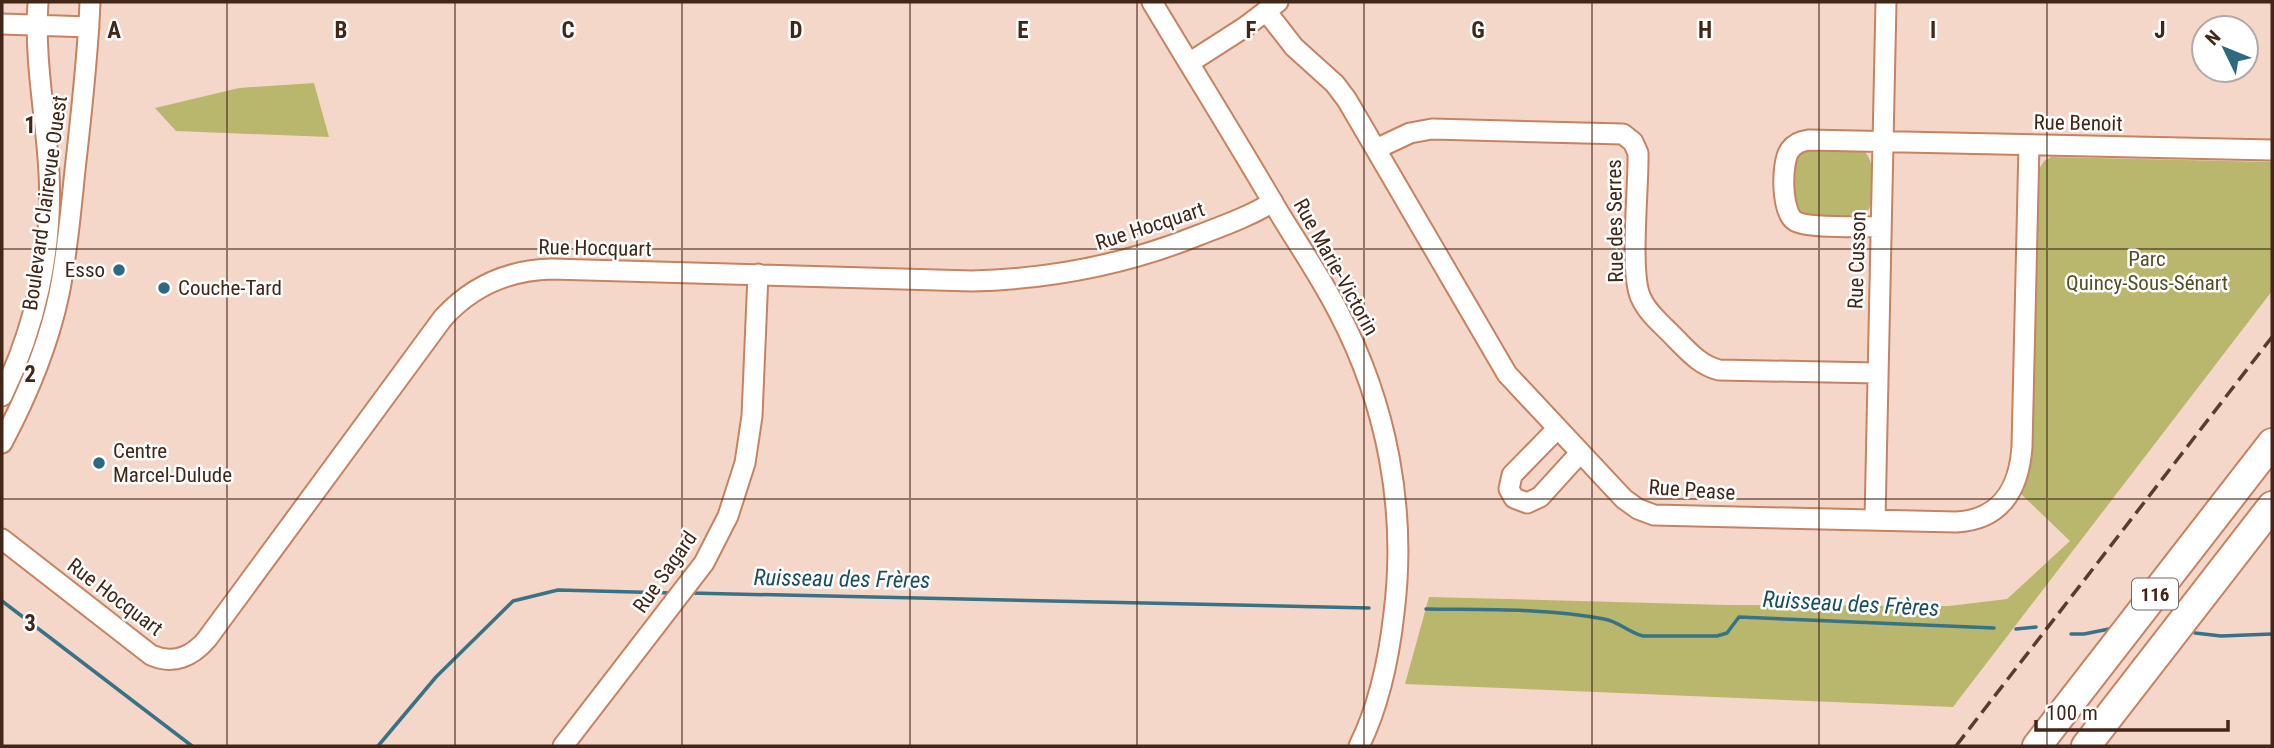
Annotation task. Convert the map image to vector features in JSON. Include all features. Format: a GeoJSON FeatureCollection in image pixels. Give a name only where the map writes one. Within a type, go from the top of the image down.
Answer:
{"type":"FeatureCollection","features":[{"type":"Feature","properties":{"kind":"highway","name":"116"},"geometry":{"type":"LineString","coordinates":[[2037,746],[2272,443]]}},
{"type":"Feature","properties":{"kind":"highway","name":"116"},"geometry":{"type":"LineString","coordinates":[[2086,746],[2272,506]]}},
{"type":"Feature","properties":{"kind":"street","name":"Boulevard Clairevue Ouest"},"geometry":{"type":"LineString","coordinates":[[2,396],[22,349],[40,287],[47,245],[50,188],[38,83],[38,2]]}},
{"type":"Feature","properties":{"kind":"street","name":"Boulevard Clairevue Ouest"},"geometry":{"type":"LineString","coordinates":[[2,443],[35,374],[58,297],[69,225],[90,2]]}},
{"type":"Feature","properties":{"kind":"street","name":"Rue Marie-Victorin"},"geometry":{"type":"LineString","coordinates":[[1152,2],[1320,278],[1351,336],[1375,397],[1391,461],[1398,530],[1396,600],[1383,672],[1359,746]]}},
{"type":"Feature","properties":{"kind":"street","name":"Rue Cusson"},"geometry":{"type":"LineString","coordinates":[[1875,520],[1886,2]]}},
{"type":"Feature","properties":{"kind":"street"},"geometry":{"type":"LineString","coordinates":[[1189,63],[1272,6]]}},
{"type":"Feature","properties":{"kind":"street","name":"Rue Pease"},"geometry":{"type":"LineString","coordinates":[[1272,6],[1305,59],[1340,89],[1507,374],[1628,503],[1649,513],[1969,521],[1994,510],[2015,483],[2021,466],[2029,145]]}},
{"type":"Feature","properties":{"kind":"street"},"geometry":{"type":"LineString","coordinates":[[2,24],[89,27]]}},
{"type":"Feature","properties":{"kind":"street","name":"Rue des Serres"},"geometry":{"type":"LineString","coordinates":[[1376,149],[1410,133],[1432,129],[1623,134],[1633,142],[1638,153],[1638,292],[1646,307],[1692,355],[1703,364],[1719,370],[1877,373]]}},
{"type":"Feature","properties":{"kind":"street","name":"Rue Benoit"},"geometry":{"type":"LineString","coordinates":[[1881,227],[1802,224],[1789,216],[1785,201],[1786,158],[1789,151],[1798,143],[1809,140],[2272,150]]}},
{"type":"Feature","properties":{"kind":"street","name":"Rue Hocquart"},"geometry":{"type":"LineString","coordinates":[[2,539],[147,652],[161,659],[183,658],[197,650],[206,639],[436,326],[465,297],[501,277],[542,269],[972,281],[1043,277],[1093,269],[1149,254],[1254,213],[1273,202]]}},
{"type":"Feature","properties":{"kind":"street","name":"Rue Sagard"},"geometry":{"type":"LineString","coordinates":[[563,746],[704,563],[728,516],[745,463],[752,416],[758,274]]}},
{"type":"Feature","properties":{"kind":"street"},"geometry":{"type":"LineString","coordinates":[[40,287],[58,297]]}},
{"type":"Feature","properties":{"kind":"street"},"geometry":{"type":"LineString","coordinates":[[1557,429],[1512,475],[1508,485],[1514,498],[1527,503],[1537,500],[1580,453]]}},
{"type":"Feature","properties":{"kind":"green space"},"geometry":{"type":"Polygon","coordinates":[[[314,83],[329,137],[176,131],[155,108],[239,88],[314,83]]]}},
{"type":"Feature","properties":{"kind":"green space"},"geometry":{"type":"Polygon","coordinates":[[[1809,149],[1852,149],[1863,151],[1868,156],[1873,175],[1873,199],[1863,215],[1855,218],[1819,218],[1805,216],[1797,210],[1792,187],[1794,162],[1799,154],[1809,149]]]}},
{"type":"Feature","properties":{"kind":"green space","name":"Parc Quincy-Sous-Sénart"},"geometry":{"type":"Polygon","coordinates":[[[2051,157],[2272,162],[2272,291],[1953,707],[1405,684],[1429,597],[1726,605],[1949,606],[2007,599],[2070,541],[2019,492],[2026,479],[2031,449],[2037,172],[2044,161],[2051,157]]]}},
{"type":"Feature","properties":{"kind":"waterway","name":"Ruisseau des Frères"},"geometry":{"type":"LineString","coordinates":[[378,746],[436,677],[513,601],[558,590],[672,593]]}},
{"type":"Feature","properties":{"kind":"waterway","name":"Ruisseau des Frères"},"geometry":{"type":"LineString","coordinates":[[690,593],[1369,608]]}},
{"type":"Feature","properties":{"kind":"waterway","name":"Ruisseau des Frères"},"geometry":{"type":"LineString","coordinates":[[2,601],[192,746]]}},
{"type":"Feature","properties":{"kind":"waterway","name":"Ruisseau des Frères"},"geometry":{"type":"LineString","coordinates":[[1426,609],[1515,610],[1582,615],[1609,620],[1643,636],[1717,636],[1727,633],[1739,617],[1994,628]]}},
{"type":"Feature","properties":{"kind":"waterway","name":"Ruisseau des Frères"},"geometry":{"type":"LineString","coordinates":[[2016,629],[2036,627]]}},
{"type":"Feature","properties":{"kind":"waterway","name":"Ruisseau des Frères"},"geometry":{"type":"LineString","coordinates":[[2071,634],[2109,629]]}},
{"type":"Feature","properties":{"kind":"waterway","name":"Ruisseau des Frères"},"geometry":{"type":"LineString","coordinates":[[2195,633],[2221,636],[2272,634]]}},
{"type":"Feature","properties":{"kind":"railway"},"geometry":{"type":"LineString","coordinates":[[1956,746],[2272,337]]}},
{"type":"Feature","properties":{"kind":"place","name":"Esso"},"geometry":{"type":"Point","coordinates":[119,270]}},
{"type":"Feature","properties":{"kind":"place","name":"Couche-Tard"},"geometry":{"type":"Point","coordinates":[164,288]}},
{"type":"Feature","properties":{"kind":"place","name":"Centre Marcel-Dulude"},"geometry":{"type":"Point","coordinates":[99,463]}}]}
